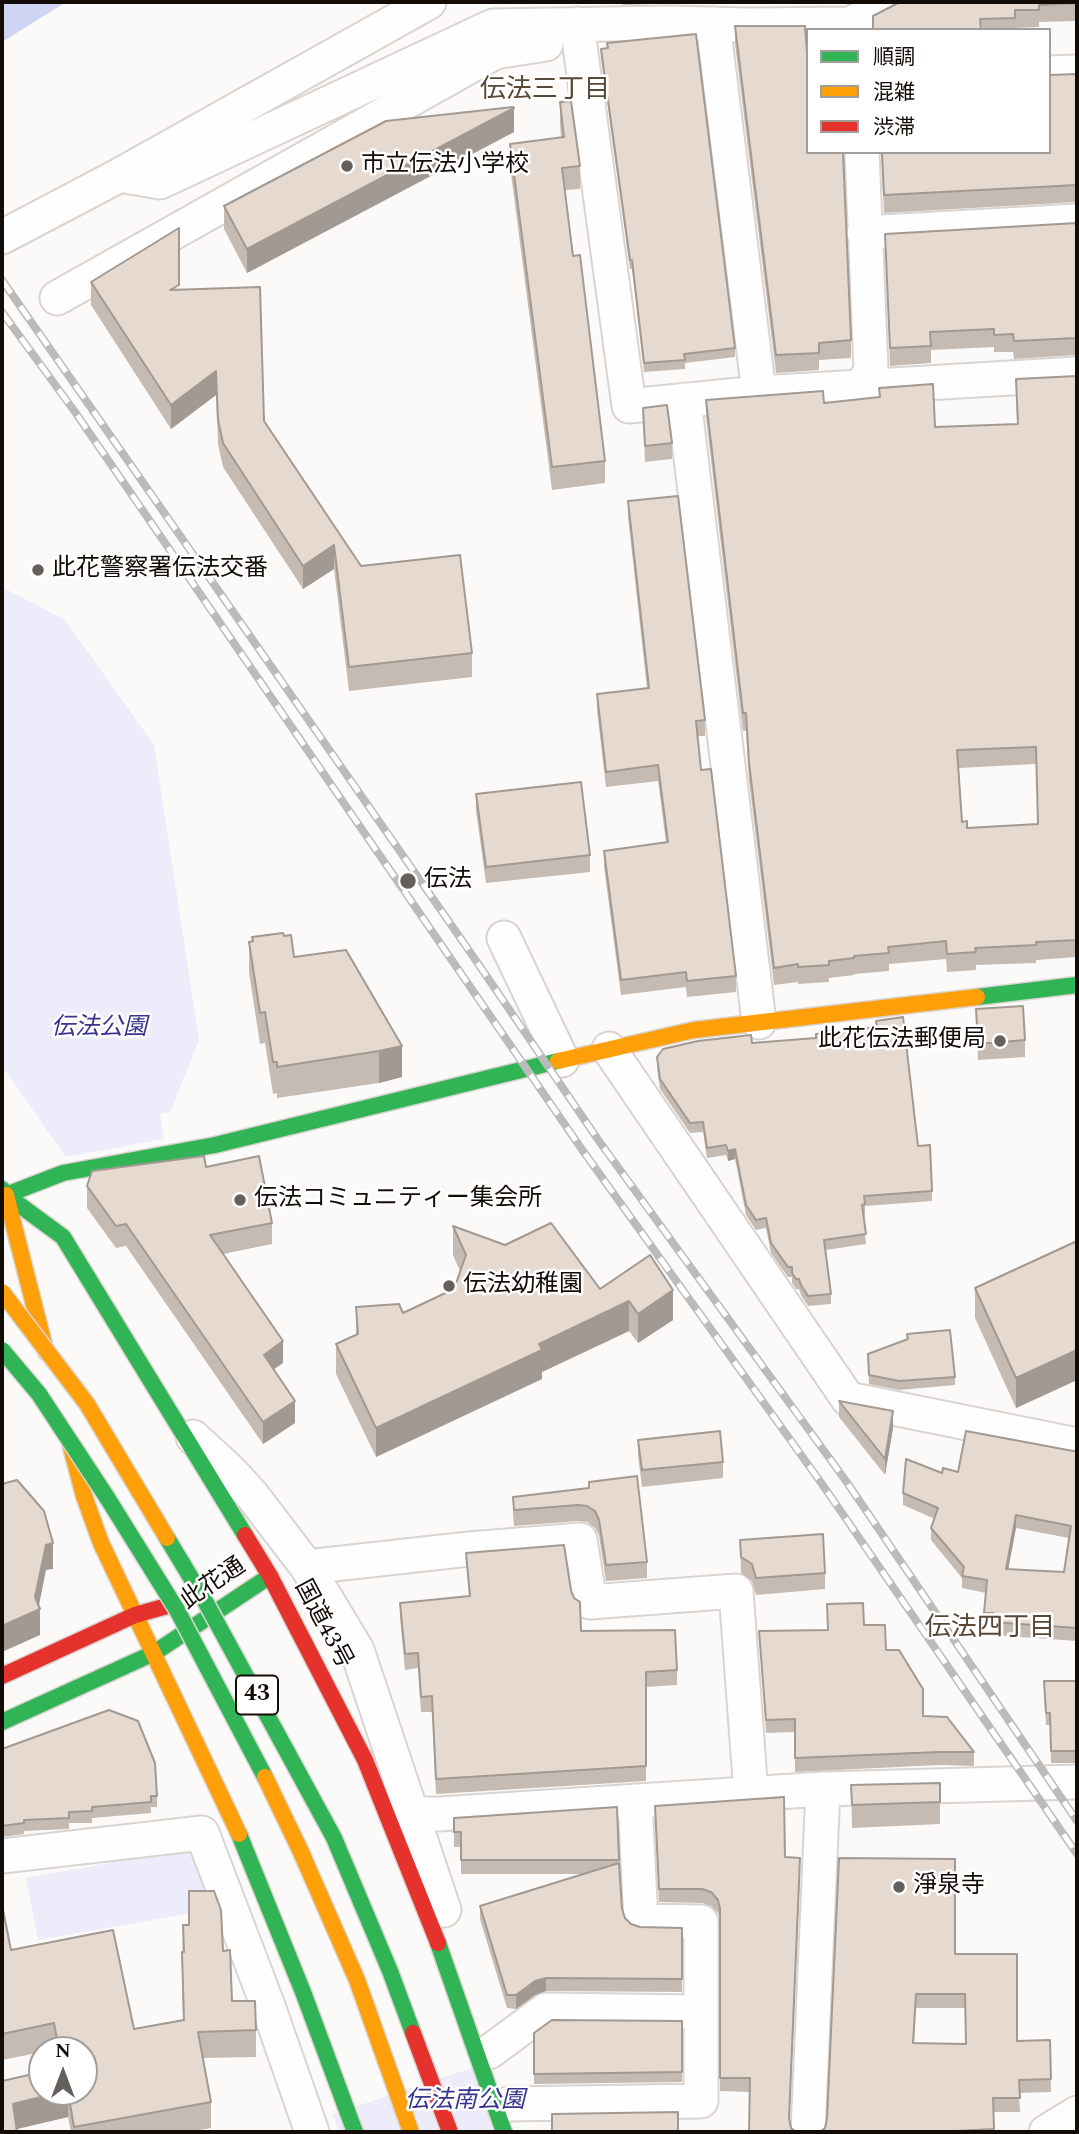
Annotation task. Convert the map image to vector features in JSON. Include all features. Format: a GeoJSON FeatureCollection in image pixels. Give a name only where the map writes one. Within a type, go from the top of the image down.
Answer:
{"type":"FeatureCollection","features":[{"type":"Feature","properties":{"kind":"main road"},"geometry":{"type":"LineString","coordinates":[[355,2132],[303,1992],[232,1816],[101,1543],[84,1496],[3,1193],[63,1173],[215,1145],[609,1048],[694,1030],[1077,985]]}},
{"type":"Feature","properties":{"kind":"main road","name":"国道43号"},"geometry":{"type":"LineString","coordinates":[[3,1193],[63,1237],[270,1576],[365,1760],[404,1851],[510,2123]]}},
{"type":"Feature","properties":{"kind":"main road","name":"43"},"geometry":{"type":"LineString","coordinates":[[2,1292],[87,1404],[205,1601],[334,1838],[390,1971],[450,2132]]}},
{"type":"Feature","properties":{"kind":"main road","name":"43"},"geometry":{"type":"LineString","coordinates":[[2,1350],[39,1394],[115,1510],[177,1610],[252,1749],[357,1980],[411,2132]]}},
{"type":"Feature","properties":{"kind":"main road","name":"此花通"},"geometry":{"type":"LineString","coordinates":[[2,1675],[135,1615],[270,1576]]}},
{"type":"Feature","properties":{"kind":"main road","name":"此花通"},"geometry":{"type":"LineString","coordinates":[[2,1722],[154,1653],[270,1576]]}},
{"type":"Feature","properties":{"kind":"street"},"geometry":{"type":"LineString","coordinates":[[2,237],[120,175],[429,2]]}},
{"type":"Feature","properties":{"kind":"street"},"geometry":{"type":"LineString","coordinates":[[120,175],[160,182],[493,26],[713,24],[851,27],[892,2]]}},
{"type":"Feature","properties":{"kind":"street"},"geometry":{"type":"LineString","coordinates":[[57,298],[495,52],[546,44],[561,24]]}},
{"type":"Feature","properties":{"kind":"street"},"geometry":{"type":"LineString","coordinates":[[561,24],[629,406],[759,393],[1077,374]]}},
{"type":"Feature","properties":{"kind":"street"},"geometry":{"type":"LineString","coordinates":[[713,24],[759,393]]}},
{"type":"Feature","properties":{"kind":"street"},"geometry":{"type":"LineString","coordinates":[[1051,73],[1077,72]]}},
{"type":"Feature","properties":{"kind":"street"},"geometry":{"type":"LineString","coordinates":[[863,154],[871,369],[863,386]]}},
{"type":"Feature","properties":{"kind":"street"},"geometry":{"type":"LineString","coordinates":[[864,233],[1077,221]]}},
{"type":"Feature","properties":{"kind":"street"},"geometry":{"type":"LineString","coordinates":[[684,400],[760,1022]]}},
{"type":"Feature","properties":{"kind":"street"},"geometry":{"type":"LineString","coordinates":[[504,938],[562,1060]]}},
{"type":"Feature","properties":{"kind":"street"},"geometry":{"type":"LineString","coordinates":[[609,1048],[848,1399],[1077,1445]]}},
{"type":"Feature","properties":{"kind":"street"},"geometry":{"type":"LineString","coordinates":[[175,1421],[238,1479],[307,1567],[357,1650],[510,2123],[701,2101],[701,1922],[641,1921],[635,1801]]}},
{"type":"Feature","properties":{"kind":"street"},"geometry":{"type":"LineString","coordinates":[[307,1567],[580,1540],[590,1602],[736,1591],[751,1794]]}},
{"type":"Feature","properties":{"kind":"street"},"geometry":{"type":"LineString","coordinates":[[412,1814],[823,1789],[1077,1782]]}},
{"type":"Feature","properties":{"kind":"street"},"geometry":{"type":"LineString","coordinates":[[808,2132],[823,1789]]}},
{"type":"Feature","properties":{"kind":"street"},"geometry":{"type":"LineString","coordinates":[[2,1856],[202,1833],[268,2006],[312,2132]]}},
{"type":"Feature","properties":{"kind":"street"},"geometry":{"type":"LineString","coordinates":[[489,2052],[546,2010],[701,2012]]}},
{"type":"Feature","properties":{"kind":"street"},"geometry":{"type":"LineString","coordinates":[[1046,2132],[1077,2113]]}},
{"type":"Feature","properties":{"kind":"green space","name":"伝法公園"},"geometry":{"type":"Polygon","coordinates":[[[2,587],[65,620],[154,745],[199,1040],[170,1112],[160,1114],[164,1139],[66,1157],[2,1066],[2,587]]]}},
{"type":"Feature","properties":{"kind":"green space"},"geometry":{"type":"Polygon","coordinates":[[[190,1848],[215,1909],[38,1940],[26,1878],[190,1848]]]}},
{"type":"Feature","properties":{"kind":"green space","name":"伝法南公園"},"geometry":{"type":"Polygon","coordinates":[[[484,2064],[507,2132],[339,2132],[333,2114],[484,2064]]]}},
{"type":"Feature","properties":{"kind":"water"},"geometry":{"type":"Polygon","coordinates":[[[2,2],[66,2],[2,42],[2,2]]]}},
{"type":"Feature","properties":{"kind":"building"},"geometry":{"type":"Polygon","coordinates":[[[900,2],[1077,2],[1039,5],[1039,10],[1015,10],[1015,18],[980,19],[981,28],[873,28],[873,16],[900,2]]]}},
{"type":"Feature","properties":{"kind":"building"},"geometry":{"type":"Polygon","coordinates":[[[735,26],[805,26],[806,154],[843,154],[851,340],[819,343],[819,353],[776,355],[735,26]]]}},
{"type":"Feature","properties":{"kind":"building"},"geometry":{"type":"Polygon","coordinates":[[[696,34],[735,348],[684,354],[685,360],[644,363],[601,49],[608,48],[607,43],[696,34]]]}},
{"type":"Feature","properties":{"kind":"building"},"geometry":{"type":"Polygon","coordinates":[[[1077,74],[1077,185],[884,195],[882,154],[1051,154],[1051,75],[1077,74]]]}},
{"type":"Feature","properties":{"kind":"building"},"geometry":{"type":"Polygon","coordinates":[[[571,101],[580,166],[562,168],[573,256],[580,255],[605,461],[552,467],[510,144],[564,137],[560,102],[571,101]]]}},
{"type":"Feature","properties":{"kind":"building"},"geometry":{"type":"Polygon","coordinates":[[[513,107],[247,249],[224,206],[386,121],[513,107]]]}},
{"type":"Feature","properties":{"kind":"building"},"geometry":{"type":"Polygon","coordinates":[[[1077,223],[1077,338],[1014,341],[1013,334],[994,335],[994,329],[930,332],[931,346],[890,348],[885,234],[1077,223]]]}},
{"type":"Feature","properties":{"kind":"building"},"geometry":{"type":"Polygon","coordinates":[[[179,228],[179,285],[170,290],[260,287],[264,421],[361,566],[460,555],[472,653],[349,667],[334,545],[303,566],[223,443],[218,420],[216,371],[171,405],[91,282],[179,228]]]}},
{"type":"Feature","properties":{"kind":"building"},"geometry":{"type":"Polygon","coordinates":[[[1077,376],[1077,940],[975,948],[976,952],[947,954],[946,941],[888,947],[889,953],[829,961],[829,965],[798,967],[798,964],[774,968],[749,763],[746,713],[743,713],[706,400],[823,391],[824,403],[880,397],[879,388],[933,384],[935,427],[1018,424],[1016,379],[1077,376]],[[1036,747],[957,750],[962,822],[967,821],[967,828],[1038,824],[1036,747]]]}},
{"type":"Feature","properties":{"kind":"building"},"geometry":{"type":"Polygon","coordinates":[[[667,405],[672,443],[645,446],[643,408],[667,405]]]}},
{"type":"Feature","properties":{"kind":"building"},"geometry":{"type":"Polygon","coordinates":[[[678,496],[705,720],[696,721],[701,770],[711,769],[736,976],[687,981],[686,972],[621,980],[604,851],[668,842],[658,765],[606,772],[597,694],[649,688],[628,501],[678,496]]]}},
{"type":"Feature","properties":{"kind":"building"},"geometry":{"type":"Polygon","coordinates":[[[581,782],[590,855],[486,867],[476,794],[581,782]]]}},
{"type":"Feature","properties":{"kind":"building"},"geometry":{"type":"Polygon","coordinates":[[[283,933],[284,936],[291,935],[294,957],[346,950],[402,1046],[277,1067],[277,1062],[273,1062],[265,1012],[260,1013],[249,942],[253,941],[252,937],[283,933]]]}},
{"type":"Feature","properties":{"kind":"building"},"geometry":{"type":"Polygon","coordinates":[[[1023,1006],[1025,1040],[978,1044],[976,1009],[1023,1006]]]}},
{"type":"Feature","properties":{"kind":"building"},"geometry":{"type":"Polygon","coordinates":[[[903,1017],[918,1146],[930,1145],[932,1191],[864,1196],[865,1204],[862,1205],[866,1234],[824,1240],[831,1294],[808,1296],[799,1279],[792,1273],[792,1267],[788,1267],[771,1243],[766,1218],[756,1220],[746,1205],[735,1149],[728,1151],[726,1145],[707,1148],[703,1122],[690,1123],[660,1079],[657,1057],[663,1049],[698,1041],[751,1035],[752,1043],[816,1038],[816,1034],[877,1027],[876,1021],[903,1017]]]}},
{"type":"Feature","properties":{"kind":"building"},"geometry":{"type":"Polygon","coordinates":[[[204,1156],[206,1167],[259,1156],[272,1223],[210,1235],[283,1341],[264,1355],[295,1401],[263,1422],[126,1224],[116,1226],[87,1186],[92,1171],[204,1156]]]}},
{"type":"Feature","properties":{"kind":"building"},"geometry":{"type":"Polygon","coordinates":[[[551,1223],[600,1289],[650,1255],[673,1290],[638,1314],[629,1301],[539,1344],[542,1350],[376,1428],[336,1344],[358,1334],[356,1307],[399,1304],[403,1313],[454,1289],[466,1255],[453,1226],[505,1245],[551,1223]]]}},
{"type":"Feature","properties":{"kind":"building"},"geometry":{"type":"Polygon","coordinates":[[[1077,1241],[1077,1350],[1016,1378],[975,1288],[1077,1241]]]}},
{"type":"Feature","properties":{"kind":"building"},"geometry":{"type":"Polygon","coordinates":[[[950,1330],[955,1377],[899,1381],[869,1375],[868,1354],[908,1339],[907,1334],[950,1330]]]}},
{"type":"Feature","properties":{"kind":"building"},"geometry":{"type":"Polygon","coordinates":[[[839,1401],[893,1411],[885,1459],[839,1401]]]}},
{"type":"Feature","properties":{"kind":"building"},"geometry":{"type":"Polygon","coordinates":[[[720,1431],[723,1462],[642,1470],[638,1440],[720,1431]]]}},
{"type":"Feature","properties":{"kind":"building"},"geometry":{"type":"Polygon","coordinates":[[[966,1431],[1077,1451],[1077,1628],[992,1622],[993,1613],[984,1613],[987,1580],[962,1576],[964,1567],[931,1528],[938,1508],[903,1493],[906,1459],[942,1473],[943,1468],[958,1472],[966,1431]],[[1016,1515],[1006,1569],[1064,1572],[1071,1526],[1016,1515]]]}},
{"type":"Feature","properties":{"kind":"building"},"geometry":{"type":"Polygon","coordinates":[[[637,1476],[647,1562],[606,1565],[599,1520],[595,1511],[587,1506],[514,1510],[513,1497],[589,1488],[589,1482],[637,1476]]]}},
{"type":"Feature","properties":{"kind":"building"},"geometry":{"type":"Polygon","coordinates":[[[17,1480],[44,1511],[53,1543],[46,1545],[35,1597],[40,1609],[2,1626],[2,1484],[17,1480]]]}},
{"type":"Feature","properties":{"kind":"building"},"geometry":{"type":"Polygon","coordinates":[[[823,1534],[825,1573],[756,1578],[752,1564],[741,1557],[740,1540],[823,1534]]]}},
{"type":"Feature","properties":{"kind":"building"},"geometry":{"type":"Polygon","coordinates":[[[564,1545],[571,1590],[574,1598],[580,1602],[581,1631],[675,1630],[677,1670],[646,1672],[646,1766],[436,1779],[432,1696],[421,1697],[418,1653],[405,1654],[400,1603],[470,1596],[466,1553],[564,1545]]]}},
{"type":"Feature","properties":{"kind":"building"},"geometry":{"type":"Polygon","coordinates":[[[863,1603],[864,1625],[885,1625],[886,1650],[899,1650],[923,1689],[923,1716],[947,1717],[974,1752],[795,1758],[795,1719],[766,1720],[759,1631],[828,1630],[827,1604],[863,1603]]]}},
{"type":"Feature","properties":{"kind":"building"},"geometry":{"type":"Polygon","coordinates":[[[1044,1681],[1077,1681],[1077,1751],[1051,1751],[1050,1713],[1046,1713],[1044,1681]]]}},
{"type":"Feature","properties":{"kind":"building"},"geometry":{"type":"Polygon","coordinates":[[[109,1710],[138,1721],[155,1763],[157,1796],[151,1796],[151,1802],[92,1807],[92,1811],[69,1812],[69,1818],[24,1820],[24,1823],[2,1826],[2,1749],[109,1710]]]}},
{"type":"Feature","properties":{"kind":"building"},"geometry":{"type":"Polygon","coordinates":[[[940,1783],[940,1802],[852,1805],[851,1785],[940,1783]]]}},
{"type":"Feature","properties":{"kind":"building"},"geometry":{"type":"Polygon","coordinates":[[[784,1797],[785,1857],[800,1858],[789,2118],[791,2128],[796,2132],[749,2132],[750,2078],[720,2078],[718,1900],[711,1892],[702,1889],[659,1889],[655,1806],[784,1797]]]}},
{"type":"Feature","properties":{"kind":"building"},"geometry":{"type":"Polygon","coordinates":[[[617,1807],[619,1860],[461,1860],[461,1832],[454,1832],[454,1818],[617,1807]]]}},
{"type":"Feature","properties":{"kind":"building"},"geometry":{"type":"Polygon","coordinates":[[[839,1858],[955,1859],[955,1954],[1017,1954],[1017,2041],[1050,2040],[1051,2079],[1019,2080],[1020,2098],[993,2098],[994,2129],[820,2132],[825,2128],[839,1858]],[[916,1994],[913,2043],[966,2044],[965,1994],[916,1994]]]}},
{"type":"Feature","properties":{"kind":"building"},"geometry":{"type":"Polygon","coordinates":[[[619,1863],[625,1918],[640,1927],[682,1928],[682,1979],[546,1978],[535,1981],[516,1995],[507,1995],[480,1906],[619,1863]]]}},
{"type":"Feature","properties":{"kind":"building"},"geometry":{"type":"Polygon","coordinates":[[[189,1891],[214,1891],[221,1910],[223,1951],[230,1950],[232,2001],[255,2001],[256,2030],[198,2032],[211,2102],[74,2127],[70,2106],[98,2106],[98,2036],[56,2036],[54,2023],[2,2034],[2,1905],[11,1950],[113,1930],[134,2029],[184,2020],[183,1925],[189,1925],[189,1891]]]}},
{"type":"Feature","properties":{"kind":"building"},"geometry":{"type":"Polygon","coordinates":[[[552,2020],[682,2021],[682,2072],[534,2074],[534,2033],[552,2020]]]}},
{"type":"Feature","properties":{"kind":"building"},"geometry":{"type":"Polygon","coordinates":[[[28,2075],[28,2100],[13,2104],[17,2132],[2,2132],[2,2081],[28,2075]]]}},
{"type":"Feature","properties":{"kind":"building"},"geometry":{"type":"Polygon","coordinates":[[[678,2112],[678,2132],[552,2130],[552,2114],[678,2112]]]}},
{"type":"Feature","properties":{"kind":"railway"},"geometry":{"type":"LineString","coordinates":[[2,280],[599,1141],[846,1481],[1077,1821]]}},
{"type":"Feature","properties":{"kind":"railway"},"geometry":{"type":"LineString","coordinates":[[2,312],[75,412],[583,1151],[822,1484],[1077,1854]]}},
{"type":"Feature","properties":{"kind":"traffic: fast"},"geometry":{"type":"LineString","coordinates":[[977,997],[1077,985]]}},
{"type":"Feature","properties":{"kind":"traffic: fast"},"geometry":{"type":"LineString","coordinates":[[6,1195],[63,1173],[215,1145],[558,1061]]}},
{"type":"Feature","properties":{"kind":"traffic: fast"},"geometry":{"type":"LineString","coordinates":[[2,1189],[6,1195],[63,1237],[245,1535]]}},
{"type":"Feature","properties":{"kind":"traffic: fast"},"geometry":{"type":"LineString","coordinates":[[2,1350],[39,1394],[177,1610],[265,1777]]}},
{"type":"Feature","properties":{"kind":"traffic: fast"},"geometry":{"type":"LineString","coordinates":[[167,1538],[205,1601],[334,1838],[413,2033]]}},
{"type":"Feature","properties":{"kind":"traffic: fast"},"geometry":{"type":"LineString","coordinates":[[2,1722],[154,1653],[270,1576]]}},
{"type":"Feature","properties":{"kind":"traffic: fast"},"geometry":{"type":"LineString","coordinates":[[239,1834],[303,1992],[355,2132]]}},
{"type":"Feature","properties":{"kind":"traffic: fast"},"geometry":{"type":"LineString","coordinates":[[438,1943],[504,2132]]}},
{"type":"Feature","properties":{"kind":"traffic: slow"},"geometry":{"type":"LineString","coordinates":[[558,1061],[694,1030],[977,997]]}},
{"type":"Feature","properties":{"kind":"traffic: slow"},"geometry":{"type":"LineString","coordinates":[[6,1195],[46,1352]]}},
{"type":"Feature","properties":{"kind":"traffic: slow"},"geometry":{"type":"LineString","coordinates":[[2,1292],[87,1404],[167,1538]]}},
{"type":"Feature","properties":{"kind":"traffic: slow"},"geometry":{"type":"LineString","coordinates":[[71,1447],[84,1496],[101,1543],[239,1834]]}},
{"type":"Feature","properties":{"kind":"traffic: slow"},"geometry":{"type":"LineString","coordinates":[[265,1777],[357,1980],[411,2132]]}},
{"type":"Feature","properties":{"kind":"traffic: jam"},"geometry":{"type":"LineString","coordinates":[[245,1535],[270,1576],[365,1760],[438,1943]]}},
{"type":"Feature","properties":{"kind":"traffic: jam"},"geometry":{"type":"LineString","coordinates":[[2,1676],[135,1615],[167,1606]]}},
{"type":"Feature","properties":{"kind":"traffic: jam"},"geometry":{"type":"LineString","coordinates":[[413,2033],[450,2132]]}},
{"type":"Feature","properties":{"kind":"place","name":"市立伝法小学校"},"geometry":{"type":"Point","coordinates":[347,166]}},
{"type":"Feature","properties":{"kind":"place","name":"此花警察署伝法交番"},"geometry":{"type":"Point","coordinates":[38,570]}},
{"type":"Feature","properties":{"kind":"place","name":"伝法"},"geometry":{"type":"Point","coordinates":[408,881]}},
{"type":"Feature","properties":{"kind":"place","name":"此花伝法郵便局"},"geometry":{"type":"Point","coordinates":[1000,1041]}},
{"type":"Feature","properties":{"kind":"place","name":"伝法コミュニティー集会所"},"geometry":{"type":"Point","coordinates":[240,1200]}},
{"type":"Feature","properties":{"kind":"place","name":"伝法幼稚園"},"geometry":{"type":"Point","coordinates":[449,1286]}},
{"type":"Feature","properties":{"kind":"place","name":"淨泉寺"},"geometry":{"type":"Point","coordinates":[899,1887]}},
{"type":"Feature","properties":{"kind":"district","name":"伝法三丁目"},"geometry":{"type":"Point","coordinates":[545,92]}},
{"type":"Feature","properties":{"kind":"district","name":"伝法四丁目"},"geometry":{"type":"Point","coordinates":[990,1630]}}]}
